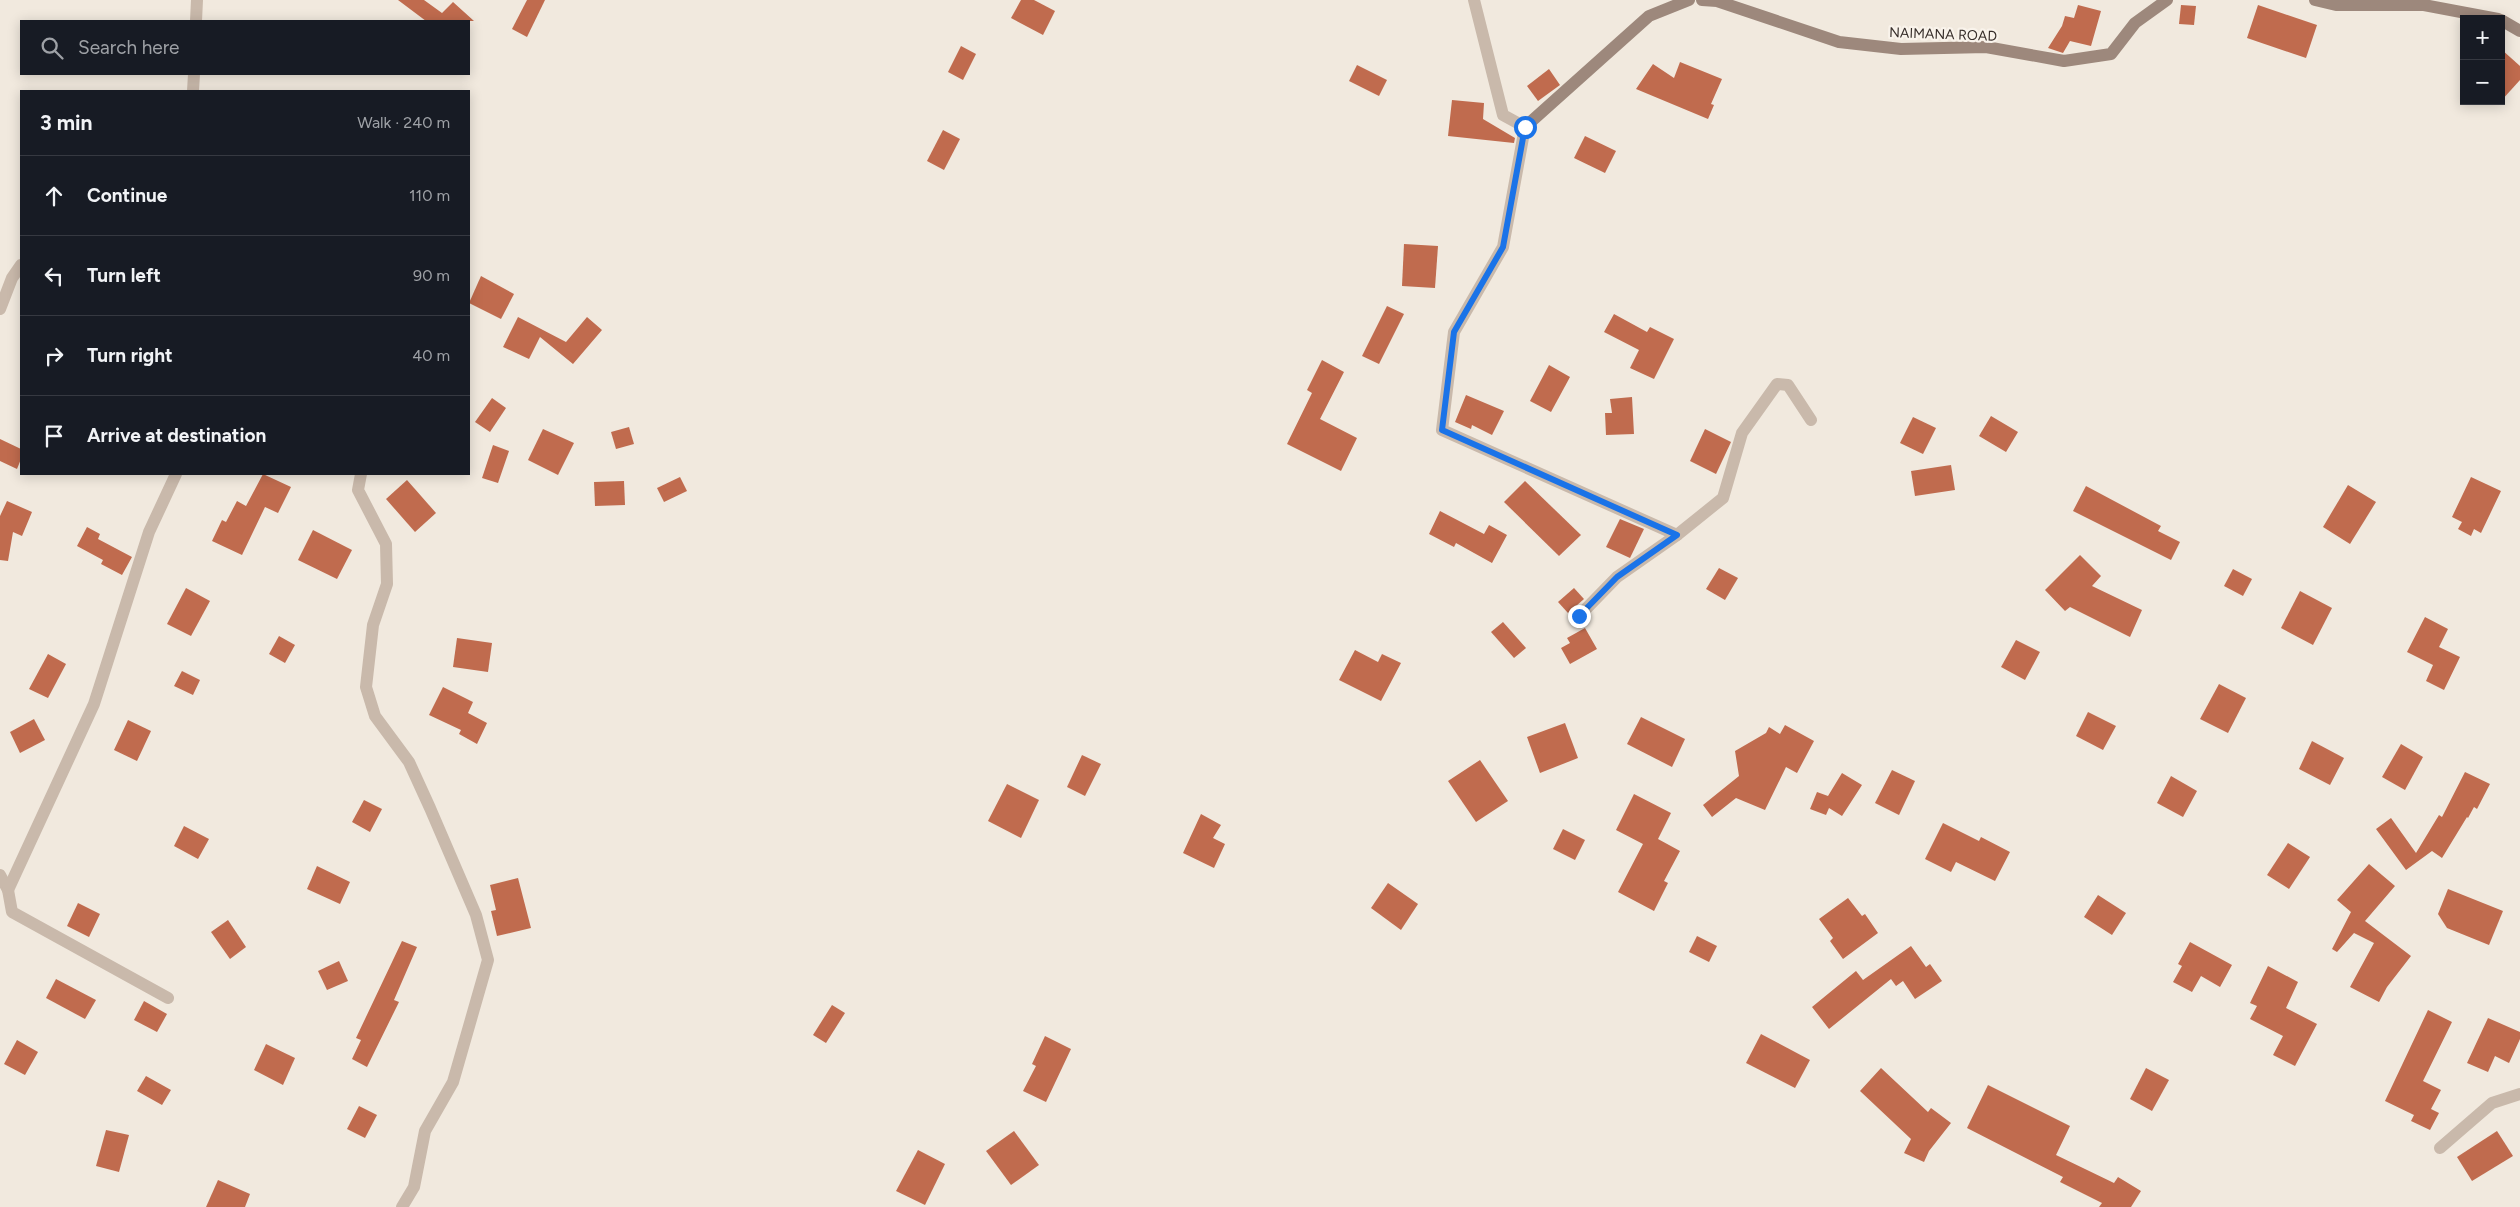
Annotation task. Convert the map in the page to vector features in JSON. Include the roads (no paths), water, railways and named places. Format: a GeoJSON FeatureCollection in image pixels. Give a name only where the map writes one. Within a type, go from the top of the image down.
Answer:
{"type":"FeatureCollection","features":[{"type":"Feature","properties":{"kind":"street"},"geometry":{"type":"LineString","coordinates":[[196,20],[197,0]]}},
{"type":"Feature","properties":{"kind":"street"},"geometry":{"type":"LineString","coordinates":[[1474,0],[1503,115],[1525,127]]}},
{"type":"Feature","properties":{"kind":"street"},"geometry":{"type":"LineString","coordinates":[[1677,535],[1442,430],[1454,332],[1503,247],[1525,127],[1649,16],[1689,0]]}},
{"type":"Feature","properties":{"kind":"street","name":"NAIMANA ROAD"},"geometry":{"type":"LineString","coordinates":[[1702,0],[1717,1],[1839,42],[1901,49],[1986,47],[2064,61],[2111,54],[2135,23],[2167,0]]}},
{"type":"Feature","properties":{"kind":"street"},"geometry":{"type":"LineString","coordinates":[[2316,0],[2336,5],[2424,5],[2475,15]]}},
{"type":"Feature","properties":{"kind":"street"},"geometry":{"type":"LineString","coordinates":[[2505,23],[2520,31]]}},
{"type":"Feature","properties":{"kind":"street"},"geometry":{"type":"LineString","coordinates":[[193,90],[194,75]]}},
{"type":"Feature","properties":{"kind":"street"},"geometry":{"type":"LineString","coordinates":[[0,309],[12,278],[20,266]]}},
{"type":"Feature","properties":{"kind":"street"},"geometry":{"type":"LineString","coordinates":[[1579,616],[1617,577],[1677,535],[1723,498],[1742,433],[1776,384],[1788,385],[1811,420]]}},
{"type":"Feature","properties":{"kind":"street"},"geometry":{"type":"LineString","coordinates":[[8,890],[94,704],[149,532],[176,475]]}},
{"type":"Feature","properties":{"kind":"street"},"geometry":{"type":"LineString","coordinates":[[361,475],[358,490],[386,544],[387,584],[373,625],[366,687],[375,716],[409,762],[430,808],[476,915],[488,960],[453,1082],[424,1131],[414,1187],[402,1207]]}},
{"type":"Feature","properties":{"kind":"street"},"geometry":{"type":"LineString","coordinates":[[0,875],[8,890],[12,912],[168,998]]}},
{"type":"Feature","properties":{"kind":"street"},"geometry":{"type":"LineString","coordinates":[[2440,1148],[2492,1103],[2520,1094]]}}]}
